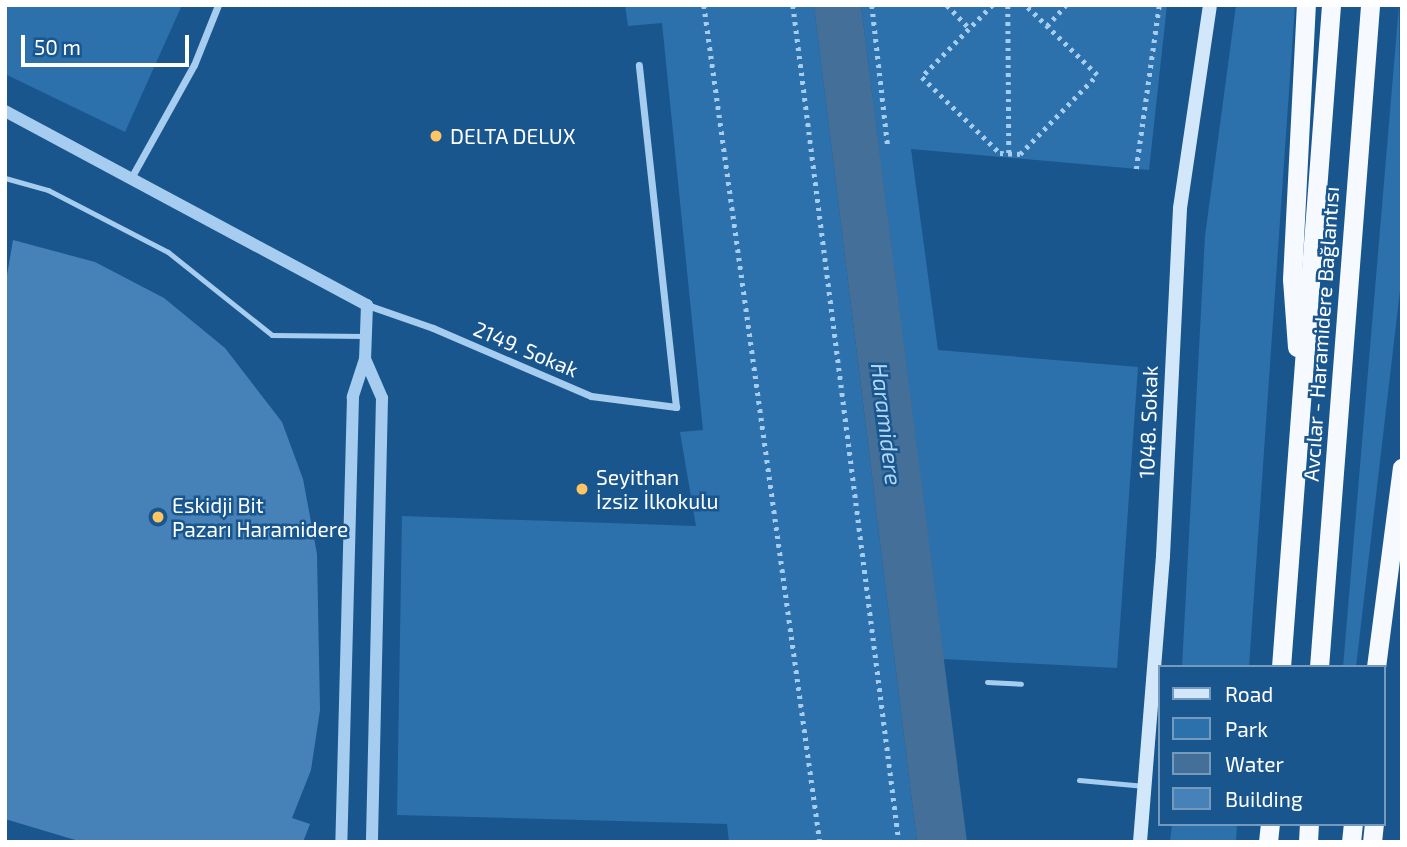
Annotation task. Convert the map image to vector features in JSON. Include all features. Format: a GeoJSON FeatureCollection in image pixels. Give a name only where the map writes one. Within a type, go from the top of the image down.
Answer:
{"type":"FeatureCollection","features":[{"type":"Feature","properties":{"kind":"highway"},"geometry":{"type":"LineString","coordinates":[[1303,372],[1295,341],[1292,279],[1306,5]]}},
{"type":"Feature","properties":{"kind":"highway","name":"Avcılar - Haramidere Bağlantısı"},"geometry":{"type":"LineString","coordinates":[[1281,665],[1331,5]]}},
{"type":"Feature","properties":{"kind":"highway","name":"Avcılar - Haramidere Bağlantısı"},"geometry":{"type":"LineString","coordinates":[[1319,665],[1370,5]]}},
{"type":"Feature","properties":{"kind":"highway"},"geometry":{"type":"LineString","coordinates":[[1376,665],[1402,468]]}},
{"type":"Feature","properties":{"kind":"highway"},"geometry":{"type":"LineString","coordinates":[[1383,665],[1387,591]]}},
{"type":"Feature","properties":{"kind":"main road","name":"1048. Sokak"},"geometry":{"type":"LineString","coordinates":[[1140,842],[1163,556],[1180,208],[1210,5]]}},
{"type":"Feature","properties":{"kind":"street"},"geometry":{"type":"LineString","coordinates":[[131,178],[194,65],[218,5]]}},
{"type":"Feature","properties":{"kind":"street","name":"2149. Sokak"},"geometry":{"type":"LineString","coordinates":[[367,305],[433,328],[591,396],[676,407],[639,65]]}},
{"type":"Feature","properties":{"kind":"street"},"geometry":{"type":"LineString","coordinates":[[5,111],[367,305],[366,359],[353,397],[341,842]]}},
{"type":"Feature","properties":{"kind":"street"},"geometry":{"type":"LineString","coordinates":[[366,359],[382,398],[372,842]]}},
{"type":"Feature","properties":{"kind":"lane"},"geometry":{"type":"LineString","coordinates":[[5,178],[48,190],[168,251],[272,334],[366,336]]}},
{"type":"Feature","properties":{"kind":"lane"},"geometry":{"type":"LineString","coordinates":[[987,682],[1021,684]]}},
{"type":"Feature","properties":{"kind":"lane"},"geometry":{"type":"LineString","coordinates":[[1079,780],[1144,786]]}},
{"type":"Feature","properties":{"kind":"path"},"geometry":{"type":"LineString","coordinates":[[705,5],[820,842]]}},
{"type":"Feature","properties":{"kind":"path"},"geometry":{"type":"LineString","coordinates":[[793,5],[900,842]]}},
{"type":"Feature","properties":{"kind":"path"},"geometry":{"type":"LineString","coordinates":[[872,5],[888,146]]}},
{"type":"Feature","properties":{"kind":"path"},"geometry":{"type":"LineString","coordinates":[[993,5],[922,77],[1000,153],[1020,154],[1097,75],[1025,5]]}},
{"type":"Feature","properties":{"kind":"path"},"geometry":{"type":"LineString","coordinates":[[1008,5],[1009,153]]}},
{"type":"Feature","properties":{"kind":"path"},"geometry":{"type":"LineString","coordinates":[[1047,26],[1066,5]]}},
{"type":"Feature","properties":{"kind":"path"},"geometry":{"type":"LineString","coordinates":[[1136,169],[1159,5]]}},
{"type":"Feature","properties":{"kind":"path"},"geometry":{"type":"LineString","coordinates":[[948,6],[970,29]]}},
{"type":"Feature","properties":{"kind":"green space"},"geometry":{"type":"Polygon","coordinates":[[[5,5],[182,5],[125,132],[5,74],[5,5]]]}},
{"type":"Feature","properties":{"kind":"green space"},"geometry":{"type":"Polygon","coordinates":[[[625,5],[814,5],[917,842],[729,842],[727,824],[397,815],[402,516],[696,526],[680,432],[703,430],[662,23],[628,26],[625,5]]]}},
{"type":"Feature","properties":{"kind":"green space"},"geometry":{"type":"Polygon","coordinates":[[[861,5],[1167,5],[1149,170],[911,149],[938,350],[1138,367],[1117,668],[943,659],[861,5]]]}},
{"type":"Feature","properties":{"kind":"green space"},"geometry":{"type":"Polygon","coordinates":[[[1236,5],[1295,5],[1249,665],[1182,665],[1205,236],[1236,5]]]}},
{"type":"Feature","properties":{"kind":"green space"},"geometry":{"type":"Polygon","coordinates":[[[1399,5],[1402,273],[1356,665],[1343,665],[1399,5]]]}},
{"type":"Feature","properties":{"kind":"green space"},"geometry":{"type":"Polygon","coordinates":[[[1172,826],[1237,826],[1236,842],[1170,842],[1172,826]]]}},
{"type":"Feature","properties":{"kind":"water","name":"Haramidere"},"geometry":{"type":"Polygon","coordinates":[[[814,5],[861,5],[967,842],[917,842],[814,5]]]}},
{"type":"Feature","properties":{"kind":"building","name":"Eskidji Bit Pazarı Haramidere"},"geometry":{"type":"Polygon","coordinates":[[[13,240],[95,262],[164,298],[225,348],[282,422],[303,479],[317,554],[320,710],[311,770],[292,818],[310,824],[303,842],[82,842],[5,819],[5,287],[13,240]]]}},
{"type":"Feature","properties":{"kind":"place","name":"DELTA DELUX"},"geometry":{"type":"Point","coordinates":[436,136]}},
{"type":"Feature","properties":{"kind":"place","name":"Seyithan İzsiz İlkokulu"},"geometry":{"type":"Point","coordinates":[582,489]}},
{"type":"Feature","properties":{"kind":"place","name":"Eskidji Bit Pazarı Haramidere"},"geometry":{"type":"Point","coordinates":[158,517]}}]}
